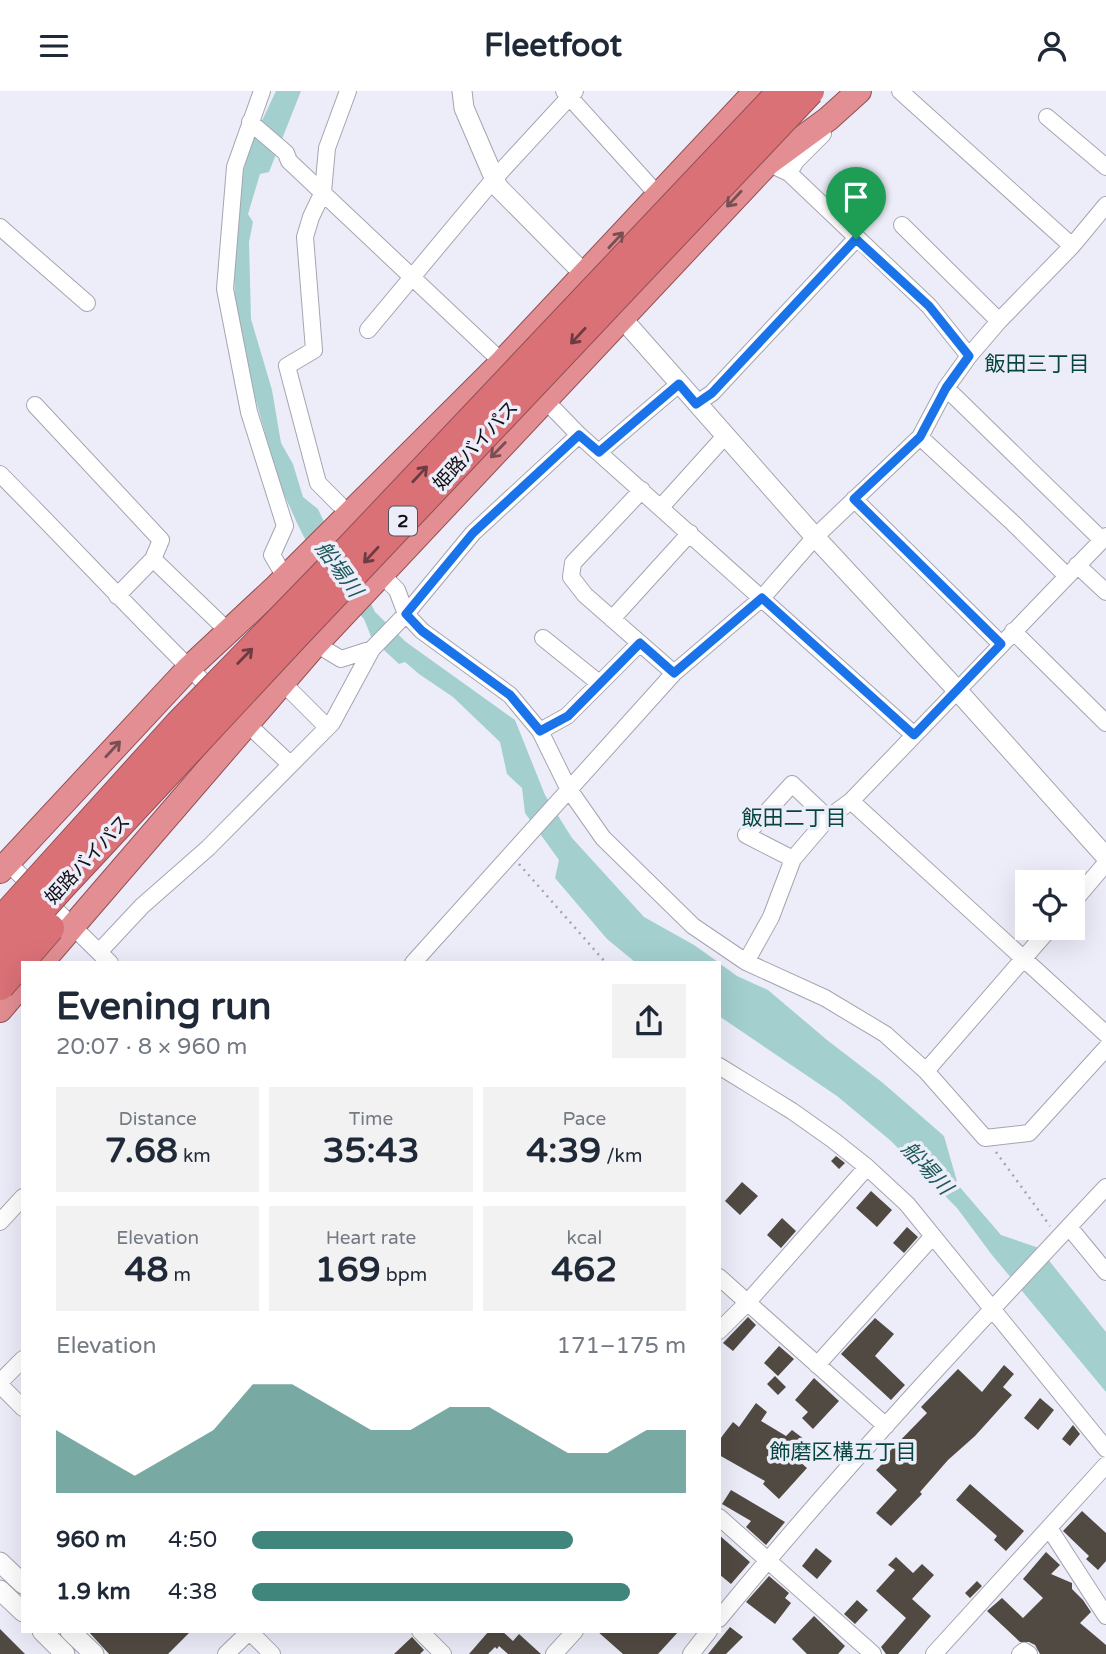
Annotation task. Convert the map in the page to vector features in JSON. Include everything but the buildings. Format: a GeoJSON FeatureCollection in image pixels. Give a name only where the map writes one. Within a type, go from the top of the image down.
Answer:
{"type":"FeatureCollection","features":[{"type":"Feature","properties":{"kind":"highway"},"geometry":{"type":"LineString","coordinates":[[736,113],[750,91]]}},
{"type":"Feature","properties":{"kind":"highway"},"geometry":{"type":"LineString","coordinates":[[2,863],[189,668],[281,582],[344,510],[502,362],[756,91]]}},
{"type":"Feature","properties":{"kind":"highway","name":"姫路バイパス"},"geometry":{"type":"LineString","coordinates":[[0,922],[178,725],[345,553],[782,91]]}},
{"type":"Feature","properties":{"kind":"highway","name":"姫路バイパス"},"geometry":{"type":"LineString","coordinates":[[0,955],[62,886],[305,640],[810,91]]}},
{"type":"Feature","properties":{"kind":"highway"},"geometry":{"type":"LineString","coordinates":[[779,168],[837,91]]}},
{"type":"Feature","properties":{"kind":"highway"},"geometry":{"type":"LineString","coordinates":[[22,961],[183,774],[305,640],[381,574],[621,319],[828,119],[861,91]]}},
{"type":"Feature","properties":{"kind":"highway"},"geometry":{"type":"LineString","coordinates":[[43,961],[283,683],[305,640]]}},
{"type":"Feature","properties":{"kind":"highway"},"geometry":{"type":"LineString","coordinates":[[0,897],[113,775],[178,725]]}},
{"type":"Feature","properties":{"kind":"highway"},"geometry":{"type":"LineString","coordinates":[[0,986],[21,962]]}},
{"type":"Feature","properties":{"kind":"highway"},"geometry":{"type":"LineString","coordinates":[[0,1010],[21,985]]}},
{"type":"Feature","properties":{"kind":"street"},"geometry":{"type":"LineString","coordinates":[[262,91],[235,167],[225,289],[249,412],[285,526],[272,555],[305,640],[341,659],[372,649]]}},
{"type":"Feature","properties":{"kind":"street"},"geometry":{"type":"LineString","coordinates":[[344,510],[318,483],[287,366],[314,350],[305,237],[323,192],[327,148],[348,91]]}},
{"type":"Feature","properties":{"kind":"street"},"geometry":{"type":"LineString","coordinates":[[463,91],[464,108],[498,187],[585,273],[621,319],[696,404],[1106,857]]}},
{"type":"Feature","properties":{"kind":"street"},"geometry":{"type":"LineString","coordinates":[[900,91],[1072,246]]}},
{"type":"Feature","properties":{"kind":"street"},"geometry":{"type":"LineString","coordinates":[[368,330],[569,93],[658,195]]}},
{"type":"Feature","properties":{"kind":"street"},"geometry":{"type":"LineString","coordinates":[[1047,117],[1106,167]]}},
{"type":"Feature","properties":{"kind":"street"},"geometry":{"type":"LineString","coordinates":[[250,122],[286,153],[289,160],[502,362]]}},
{"type":"Feature","properties":{"kind":"street"},"geometry":{"type":"LineString","coordinates":[[779,168],[929,306],[969,356]]}},
{"type":"Feature","properties":{"kind":"street"},"geometry":{"type":"LineString","coordinates":[[415,961],[674,673],[762,598],[815,537],[920,437],[946,388],[969,356],[1072,246],[1106,205]]}},
{"type":"Feature","properties":{"kind":"street"},"geometry":{"type":"LineString","coordinates":[[902,225],[999,321]]}},
{"type":"Feature","properties":{"kind":"street"},"geometry":{"type":"LineString","coordinates":[[0,227],[87,303]]}},
{"type":"Feature","properties":{"kind":"street"},"geometry":{"type":"LineString","coordinates":[[696,404],[712,393],[856,239]]}},
{"type":"Feature","properties":{"kind":"street"},"geometry":{"type":"LineString","coordinates":[[599,452],[679,384]]}},
{"type":"Feature","properties":{"kind":"street"},"geometry":{"type":"LineString","coordinates":[[746,962],[771,917],[793,859],[828,818],[851,800],[1104,538],[946,388]]}},
{"type":"Feature","properties":{"kind":"street"},"geometry":{"type":"LineString","coordinates":[[545,400],[579,435],[914,735]]}},
{"type":"Feature","properties":{"kind":"street"},"geometry":{"type":"LineString","coordinates":[[35,405],[161,540],[153,559],[117,596]]}},
{"type":"Feature","properties":{"kind":"street"},"geometry":{"type":"LineString","coordinates":[[2,863],[104,957],[142,906],[208,848],[332,723],[372,649],[406,614],[473,533],[579,435]]}},
{"type":"Feature","properties":{"kind":"street"},"geometry":{"type":"LineString","coordinates":[[661,507],[725,436]]}},
{"type":"Feature","properties":{"kind":"street"},"geometry":{"type":"LineString","coordinates":[[920,437],[1072,571],[1106,592]]}},
{"type":"Feature","properties":{"kind":"street"},"geometry":{"type":"LineString","coordinates":[[0,474],[95,569],[117,596],[290,764]]}},
{"type":"Feature","properties":{"kind":"street"},"geometry":{"type":"LineString","coordinates":[[642,490],[573,563],[570,577],[586,595],[674,673]]}},
{"type":"Feature","properties":{"kind":"street"},"geometry":{"type":"LineString","coordinates":[[854,499],[1001,644]]}},
{"type":"Feature","properties":{"kind":"street"},"geometry":{"type":"LineString","coordinates":[[612,619],[690,533]]}},
{"type":"Feature","properties":{"kind":"street"},"geometry":{"type":"LineString","coordinates":[[153,559],[228,631]]}},
{"type":"Feature","properties":{"kind":"street"},"geometry":{"type":"LineString","coordinates":[[381,574],[397,590],[406,614],[422,631],[510,695],[540,731],[568,789],[603,838],[694,926],[746,962],[825,999],[885,1034],[926,1071],[985,1138],[1029,1133],[1106,1048]]}},
{"type":"Feature","properties":{"kind":"street"},"geometry":{"type":"LineString","coordinates":[[1013,631],[1106,723]]}},
{"type":"Feature","properties":{"kind":"street"},"geometry":{"type":"LineString","coordinates":[[543,638],[599,683]]}},
{"type":"Feature","properties":{"kind":"street"},"geometry":{"type":"LineString","coordinates":[[540,731],[568,716],[640,643]]}},
{"type":"Feature","properties":{"kind":"street"},"geometry":{"type":"LineString","coordinates":[[283,683],[327,727]]}},
{"type":"Feature","properties":{"kind":"street"},"geometry":{"type":"LineString","coordinates":[[793,859],[746,835],[792,784],[828,818]]}},
{"type":"Feature","properties":{"kind":"street"},"geometry":{"type":"LineString","coordinates":[[851,800],[1106,1034]]}},
{"type":"Feature","properties":{"kind":"street"},"geometry":{"type":"LineString","coordinates":[[1085,888],[1106,863]]}},
{"type":"Feature","properties":{"kind":"street"},"geometry":{"type":"LineString","coordinates":[[926,1071],[1040,940]]}},
{"type":"Feature","properties":{"kind":"street"},"geometry":{"type":"LineString","coordinates":[[721,1067],[792,1111],[867,1167],[907,1204],[1106,1448]]}},
{"type":"Feature","properties":{"kind":"street"},"geometry":{"type":"LineString","coordinates":[[721,1329],[867,1167]]}},
{"type":"Feature","properties":{"kind":"street"},"geometry":{"type":"LineString","coordinates":[[721,1617],[767,1560],[886,1426],[1106,1187]]}},
{"type":"Feature","properties":{"kind":"street"},"geometry":{"type":"LineString","coordinates":[[0,1222],[21,1199]]}},
{"type":"Feature","properties":{"kind":"street"},"geometry":{"type":"LineString","coordinates":[[1063,1232],[1106,1272]]}},
{"type":"Feature","properties":{"kind":"street"},"geometry":{"type":"LineString","coordinates":[[817,1365],[933,1236]]}},
{"type":"Feature","properties":{"kind":"street"},"geometry":{"type":"LineString","coordinates":[[721,1279],[886,1426]]}},
{"type":"Feature","properties":{"kind":"street"},"geometry":{"type":"LineString","coordinates":[[21,1361],[0,1383],[21,1406]]}},
{"type":"Feature","properties":{"kind":"street"},"geometry":{"type":"LineString","coordinates":[[934,1654],[1106,1465]]}},
{"type":"Feature","properties":{"kind":"street"},"geometry":{"type":"LineString","coordinates":[[721,1519],[873,1654]]}},
{"type":"Feature","properties":{"kind":"street"},"geometry":{"type":"LineString","coordinates":[[1049,1528],[1106,1616]]}},
{"type":"Feature","properties":{"kind":"street"},"geometry":{"type":"LineString","coordinates":[[0,1562],[21,1582]]}},
{"type":"Feature","properties":{"kind":"street"},"geometry":{"type":"LineString","coordinates":[[0,1590],[21,1610]]}},
{"type":"Feature","properties":{"kind":"street"},"geometry":{"type":"LineString","coordinates":[[43,1633],[65,1654]]}},
{"type":"Feature","properties":{"kind":"street"},"geometry":{"type":"LineString","coordinates":[[73,1633],[94,1654]]}},
{"type":"Feature","properties":{"kind":"street"},"geometry":{"type":"LineString","coordinates":[[226,1654],[247,1633]]}},
{"type":"Feature","properties":{"kind":"street"},"geometry":{"type":"LineString","coordinates":[[251,1633],[272,1654]]}},
{"type":"Feature","properties":{"kind":"street"},"geometry":{"type":"LineString","coordinates":[[422,1633],[443,1654]]}},
{"type":"Feature","properties":{"kind":"street"},"geometry":{"type":"LineString","coordinates":[[555,1654],[573,1633]]}},
{"type":"Feature","properties":{"kind":"street"},"geometry":{"type":"LineString","coordinates":[[695,1653],[708,1633]]}},
{"type":"Feature","properties":{"kind":"street"},"geometry":{"type":"LineString","coordinates":[[1020,1654],[1024,1651],[1029,1654]]}},
{"type":"Feature","properties":{"kind":"path"},"geometry":{"type":"LineString","coordinates":[[510,854],[604,961]]}},
{"type":"Feature","properties":{"kind":"path"},"geometry":{"type":"LineString","coordinates":[[985,1138],[1063,1232]]}},
{"type":"Feature","properties":{"kind":"water","name":"船場川"},"geometry":{"type":"Polygon","coordinates":[[[276,91],[301,91],[269,172],[260,174],[248,214],[253,222],[249,242],[251,319],[272,390],[281,443],[293,464],[303,497],[318,509],[336,547],[360,581],[375,612],[406,642],[515,720],[545,795],[572,838],[644,917],[717,961],[634,961],[607,939],[555,878],[559,860],[525,813],[522,788],[507,774],[500,742],[453,697],[405,662],[399,664],[372,639],[364,619],[321,571],[279,483],[237,333],[233,259],[242,177],[249,148],[276,91]]]}},
{"type":"Feature","properties":{"kind":"water","name":"船場川"},"geometry":{"type":"Polygon","coordinates":[[[721,964],[737,976],[768,990],[944,1136],[958,1185],[1001,1235],[1039,1248],[1106,1332],[1106,1392],[992,1255],[957,1208],[891,1141],[837,1096],[721,1017],[721,964]]]}},
{"type":"Feature","properties":{"kind":"district","name":"飯田三丁目"},"geometry":{"type":"Point","coordinates":[1037,364]}},
{"type":"Feature","properties":{"kind":"district","name":"飯田二丁目"},"geometry":{"type":"Point","coordinates":[794,818]}},
{"type":"Feature","properties":{"kind":"district","name":"飾磨区構五丁目"},"geometry":{"type":"Point","coordinates":[843,1452]}},
{"type":"Feature","properties":{"kind":"route"},"geometry":{"type":"LineString","coordinates":[[856,239],[929,306],[969,356],[946,388],[920,437],[854,499],[1001,644],[914,735],[762,598],[674,673],[640,643],[568,716],[540,731],[510,695],[422,631],[406,614],[473,533],[579,435],[599,452],[679,384],[696,404],[712,393],[856,239]]}}]}
